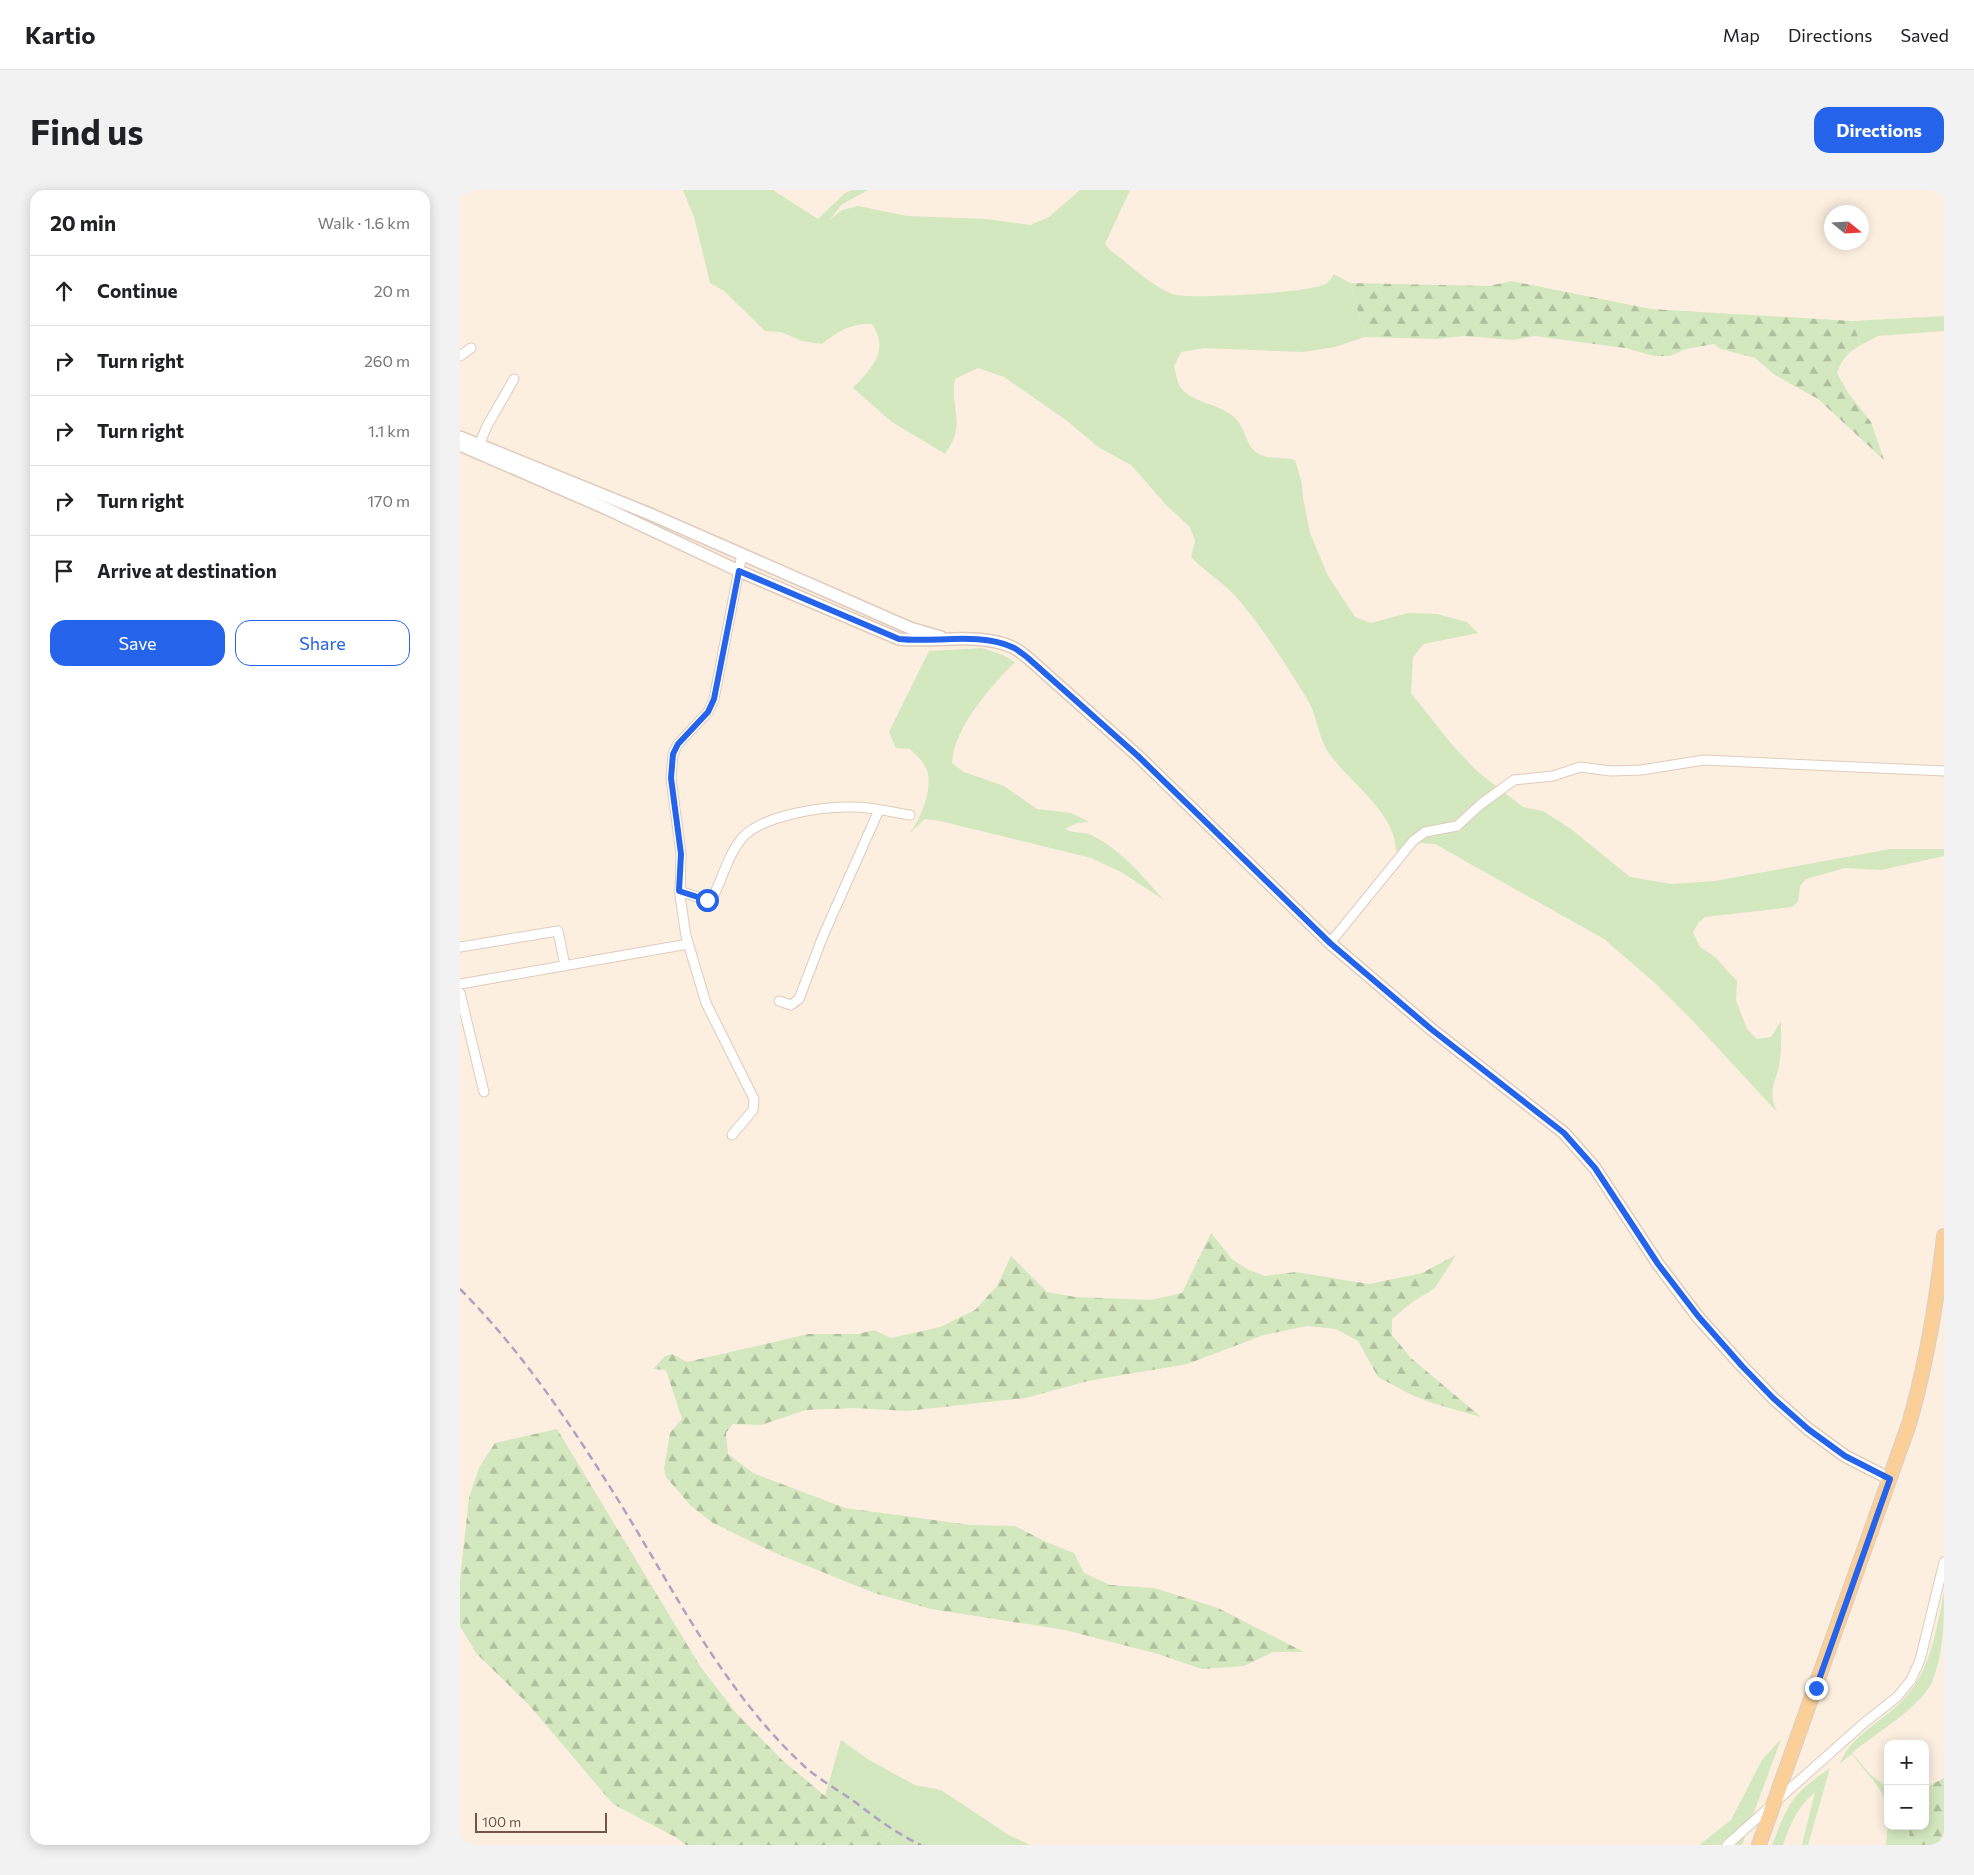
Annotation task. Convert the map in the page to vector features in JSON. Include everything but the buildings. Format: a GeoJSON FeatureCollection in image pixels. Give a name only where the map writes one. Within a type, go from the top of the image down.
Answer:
{"type":"FeatureCollection","features":[{"type":"Feature","properties":{"kind":"main road"},"geometry":{"type":"LineString","coordinates":[[1759,1845],[1890,1479],[1922,1380],[1933,1321],[1944,1236]]}},
{"type":"Feature","properties":{"kind":"street"},"geometry":{"type":"LineString","coordinates":[[460,356],[471,348]]}},
{"type":"Feature","properties":{"kind":"street"},"geometry":{"type":"LineString","coordinates":[[480,445],[487,426],[514,380]]}},
{"type":"Feature","properties":{"kind":"street"},"geometry":{"type":"LineString","coordinates":[[460,437],[762,562],[903,625],[947,638]]}},
{"type":"Feature","properties":{"kind":"street"},"geometry":{"type":"LineString","coordinates":[[460,445],[606,508],[739,571],[899,639],[917,641],[947,638],[976,640],[1011,646],[1028,658],[1138,756],[1330,943],[1431,1029],[1564,1133],[1595,1168],[1658,1264],[1686,1302],[1742,1366],[1773,1398],[1808,1429],[1845,1456],[1890,1479]]}},
{"type":"Feature","properties":{"kind":"street"},"geometry":{"type":"LineString","coordinates":[[732,1135],[752,1110],[754,1099],[706,1003],[688,944],[679,891],[681,854],[671,778],[673,754],[678,744],[708,712],[714,699],[742,554]]}},
{"type":"Feature","properties":{"kind":"street"},"geometry":{"type":"LineString","coordinates":[[756,578],[762,562]]}},
{"type":"Feature","properties":{"kind":"street"},"geometry":{"type":"LineString","coordinates":[[1330,943],[1413,841],[1425,832],[1457,826],[1481,804],[1514,780],[1553,776],[1580,767],[1611,771],[1641,770],[1704,760],[1944,771]]}},
{"type":"Feature","properties":{"kind":"street"},"geometry":{"type":"LineString","coordinates":[[679,891],[707,900],[712,899],[737,845],[750,832],[772,821],[830,807],[854,807],[910,815]]}},
{"type":"Feature","properties":{"kind":"street"},"geometry":{"type":"LineString","coordinates":[[779,1001],[791,1005],[799,999],[823,936],[879,810]]}},
{"type":"Feature","properties":{"kind":"street"},"geometry":{"type":"LineString","coordinates":[[460,947],[558,931],[565,966]]}},
{"type":"Feature","properties":{"kind":"street"},"geometry":{"type":"LineString","coordinates":[[460,984],[688,944]]}},
{"type":"Feature","properties":{"kind":"street"},"geometry":{"type":"LineString","coordinates":[[460,993],[484,1092]]}},
{"type":"Feature","properties":{"kind":"street"},"geometry":{"type":"LineString","coordinates":[[1727,1845],[1864,1723],[1897,1697],[1911,1680],[1920,1660],[1944,1562]]}},
{"type":"Feature","properties":{"kind":"green space"},"geometry":{"type":"Polygon","coordinates":[[[683,190],[773,190],[818,219],[845,193],[852,190],[868,190],[841,205],[830,220],[842,210],[858,206],[907,216],[986,219],[1030,225],[1049,217],[1080,190],[1130,190],[1105,244],[1148,280],[1172,294],[1183,296],[1225,296],[1300,290],[1327,283],[1334,274],[1350,283],[1365,337],[1335,347],[1304,352],[1205,348],[1181,352],[1174,366],[1177,378],[1181,388],[1186,393],[1229,413],[1235,418],[1242,428],[1249,445],[1258,453],[1268,457],[1295,460],[1302,484],[1310,533],[1328,576],[1355,617],[1371,623],[1408,613],[1437,614],[1467,622],[1478,633],[1424,644],[1413,657],[1411,693],[1453,746],[1478,772],[1523,807],[1543,811],[1571,829],[1630,877],[1672,884],[1715,881],[1890,849],[1944,849],[1944,856],[1881,870],[1845,868],[1806,879],[1800,886],[1798,902],[1792,907],[1705,917],[1699,922],[1693,932],[1700,947],[1715,957],[1737,981],[1736,1000],[1747,1029],[1757,1039],[1771,1037],[1781,1021],[1780,1060],[1772,1093],[1777,1112],[1655,983],[1604,939],[1435,844],[1421,843],[1396,851],[1394,837],[1389,824],[1371,800],[1327,750],[1310,704],[1268,638],[1234,594],[1191,557],[1195,541],[1190,527],[1167,506],[1131,465],[1098,447],[1066,420],[1004,377],[978,368],[955,379],[954,400],[957,425],[952,443],[945,454],[892,422],[853,388],[872,366],[879,351],[877,334],[872,324],[851,326],[822,344],[802,341],[781,332],[765,331],[724,291],[710,283],[694,217],[683,190]]]}},
{"type":"Feature","properties":{"kind":"green space"},"geometry":{"type":"Polygon","coordinates":[[[1511,281],[1651,309],[1852,321],[1861,345],[1846,356],[1837,373],[1848,393],[1871,422],[1884,460],[1818,399],[1775,375],[1755,358],[1721,349],[1714,344],[1686,349],[1670,356],[1654,356],[1625,348],[1534,336],[1514,340],[1464,336],[1437,339],[1365,337],[1350,283],[1489,286],[1511,281]]]}},
{"type":"Feature","properties":{"kind":"green space"},"geometry":{"type":"Polygon","coordinates":[[[1944,316],[1944,331],[1878,336],[1861,345],[1852,321],[1944,316]]]}},
{"type":"Feature","properties":{"kind":"green space"},"geometry":{"type":"Polygon","coordinates":[[[982,648],[1003,655],[1015,662],[985,695],[966,722],[954,749],[952,763],[964,772],[1004,786],[1037,809],[1071,813],[1089,822],[1077,823],[1065,829],[1091,835],[1112,848],[1131,864],[1164,900],[1121,872],[1091,858],[940,821],[925,819],[910,833],[918,820],[927,798],[928,774],[923,763],[910,749],[896,748],[889,732],[929,651],[982,648]]]}},
{"type":"Feature","properties":{"kind":"green space"},"geometry":{"type":"Polygon","coordinates":[[[1211,1233],[1233,1260],[1249,1270],[1265,1276],[1296,1272],[1369,1284],[1422,1273],[1456,1255],[1435,1288],[1411,1303],[1392,1319],[1392,1335],[1411,1358],[1481,1417],[1432,1403],[1410,1394],[1378,1377],[1358,1341],[1336,1329],[1307,1326],[1264,1335],[1187,1364],[1088,1381],[1026,1398],[907,1411],[854,1408],[806,1410],[761,1425],[733,1424],[726,1433],[728,1454],[753,1473],[845,1508],[971,1525],[1015,1526],[1046,1542],[1074,1553],[1084,1573],[1110,1585],[1154,1588],[1218,1608],[1304,1652],[1273,1652],[1244,1666],[1202,1669],[1158,1654],[1065,1630],[931,1609],[874,1593],[773,1552],[713,1523],[691,1506],[666,1477],[664,1469],[670,1433],[682,1419],[666,1370],[653,1369],[665,1356],[672,1354],[687,1362],[808,1334],[858,1334],[874,1330],[891,1338],[940,1327],[975,1310],[997,1286],[1011,1256],[1047,1292],[1075,1297],[1151,1300],[1182,1293],[1211,1233]]]}},
{"type":"Feature","properties":{"kind":"green space"},"geometry":{"type":"Polygon","coordinates":[[[557,1429],[700,1666],[737,1714],[781,1759],[825,1796],[900,1845],[686,1845],[677,1838],[613,1804],[529,1705],[476,1653],[460,1626],[460,1580],[469,1498],[479,1468],[495,1443],[557,1429]]]}},
{"type":"Feature","properties":{"kind":"green space"},"geometry":{"type":"Polygon","coordinates":[[[1944,1591],[1941,1648],[1932,1682],[1918,1701],[1907,1711],[1852,1753],[1870,1774],[1884,1785],[1884,1798],[1874,1781],[1852,1754],[1840,1763],[1852,1744],[1894,1709],[1912,1690],[1926,1664],[1944,1591]]]}},
{"type":"Feature","properties":{"kind":"green space"},"geometry":{"type":"Polygon","coordinates":[[[1781,1739],[1742,1845],[1699,1845],[1731,1820],[1762,1760],[1781,1739]]]}},
{"type":"Feature","properties":{"kind":"green space"},"geometry":{"type":"Polygon","coordinates":[[[841,1740],[869,1760],[915,1785],[941,1790],[1009,1835],[1030,1845],[900,1845],[825,1796],[841,1740]]]}},
{"type":"Feature","properties":{"kind":"green space"},"geometry":{"type":"Polygon","coordinates":[[[1830,1768],[1808,1845],[1802,1845],[1815,1792],[1795,1816],[1783,1845],[1772,1845],[1793,1800],[1807,1785],[1830,1768]]]}},
{"type":"Feature","properties":{"kind":"green space"},"geometry":{"type":"Polygon","coordinates":[[[1944,1778],[1944,1845],[1910,1845],[1909,1830],[1929,1830],[1929,1786],[1944,1778]]]}},
{"type":"Feature","properties":{"kind":"green space"},"geometry":{"type":"Polygon","coordinates":[[[1887,1830],[1909,1830],[1910,1845],[1886,1845],[1887,1830]]]}},
{"type":"Feature","properties":{"kind":"railway"},"geometry":{"type":"LineString","coordinates":[[460,1289],[521,1358],[575,1433],[696,1630],[745,1701],[773,1734],[809,1770],[887,1825],[921,1845]]}},
{"type":"Feature","properties":{"kind":"route"},"geometry":{"type":"LineString","coordinates":[[707,900],[679,891],[681,854],[678,818],[671,778],[673,754],[678,744],[708,712],[714,699],[739,571],[899,639],[917,641],[947,638],[992,642],[1011,646],[1028,658],[1138,756],[1226,844],[1330,943],[1431,1029],[1564,1133],[1595,1168],[1658,1264],[1698,1316],[1742,1366],[1773,1398],[1808,1429],[1845,1456],[1890,1479],[1855,1573],[1816,1688]]}}]}
